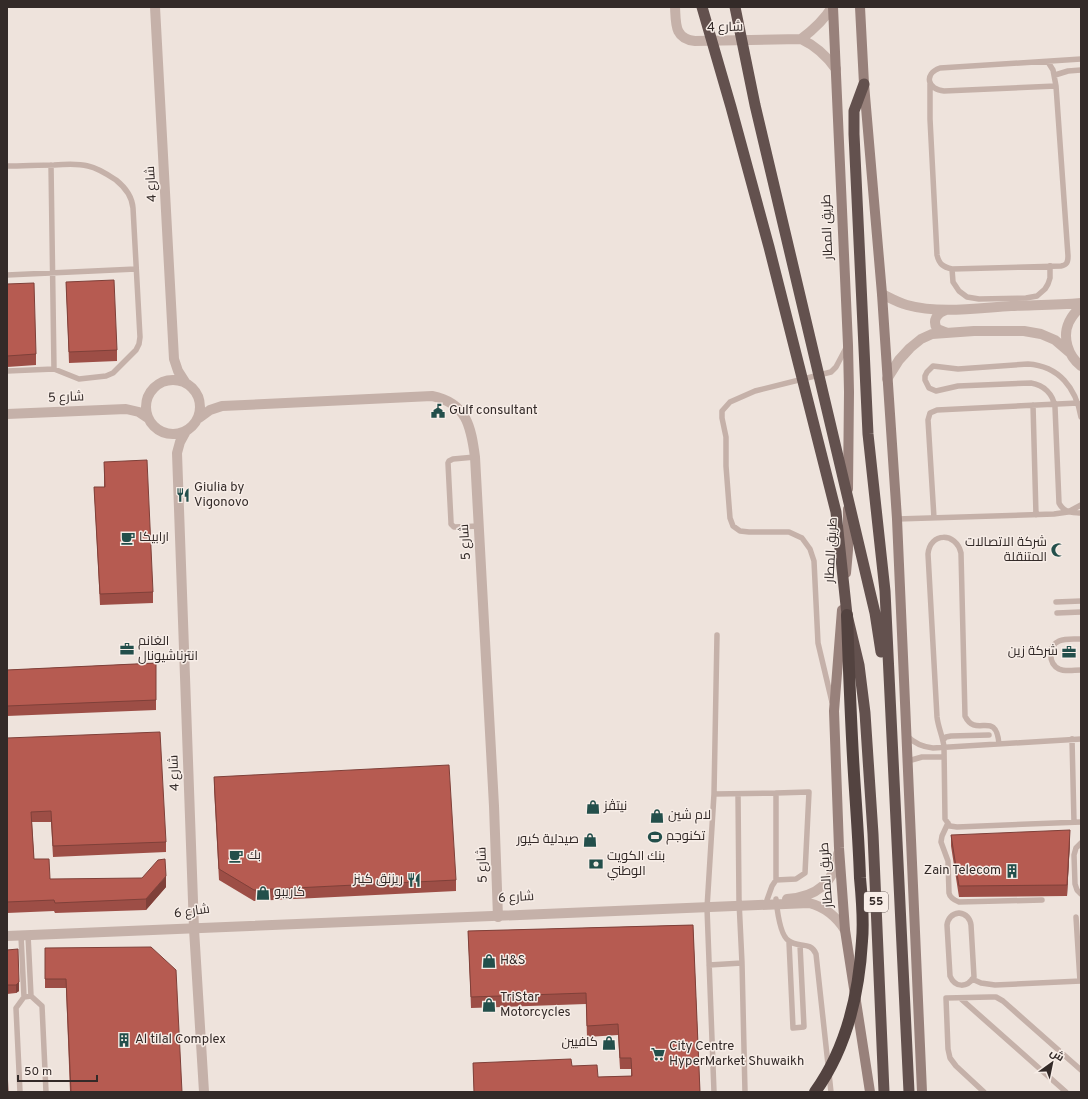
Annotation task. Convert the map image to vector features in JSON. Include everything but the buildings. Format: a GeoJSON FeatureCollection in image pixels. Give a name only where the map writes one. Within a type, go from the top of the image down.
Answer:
{"type":"FeatureCollection","features":[{"type":"Feature","properties":{"kind":"highway"},"geometry":{"type":"LineString","coordinates":[[702,7],[769,247],[836,512],[847,615],[851,717],[862,897],[862,940],[858,986],[845,1033],[840,1049],[824,1080],[815,1092]]}},
{"type":"Feature","properties":{"kind":"highway"},"geometry":{"type":"LineString","coordinates":[[735,7],[755,105],[876,613],[890,710]]}},
{"type":"Feature","properties":{"kind":"highway"},"geometry":{"type":"LineString","coordinates":[[864,84],[854,111],[854,134],[868,434],[885,590],[890,710]]}},
{"type":"Feature","properties":{"kind":"highway","name":"55"},"geometry":{"type":"LineString","coordinates":[[847,615],[859,665],[865,713],[873,842],[884,1092]]}},
{"type":"Feature","properties":{"kind":"highway","name":"55"},"geometry":{"type":"LineString","coordinates":[[890,710],[909,1092]]}},
{"type":"Feature","properties":{"kind":"main road","name":"طريق المطار"},"geometry":{"type":"LineString","coordinates":[[833,7],[849,392],[848,550],[834,711],[839,848],[845,930],[870,1092]]}},
{"type":"Feature","properties":{"kind":"main road"},"geometry":{"type":"LineString","coordinates":[[860,7],[864,84],[882,294],[897,519],[922,1092]]}},
{"type":"Feature","properties":{"kind":"street","name":"شارع 4"},"geometry":{"type":"LineString","coordinates":[[155,7],[174,359],[178,371],[185,382]]}},
{"type":"Feature","properties":{"kind":"street","name":"شارع 4"},"geometry":{"type":"LineString","coordinates":[[675,7],[677,29],[681,36],[690,41],[801,39]]}},
{"type":"Feature","properties":{"kind":"street"},"geometry":{"type":"LineString","coordinates":[[833,7],[819,24],[801,39],[821,51],[836,69]]}},
{"type":"Feature","properties":{"kind":"street"},"geometry":{"type":"LineString","coordinates":[[882,294],[906,305],[924,309],[946,310]]}},
{"type":"Feature","properties":{"kind":"street"},"geometry":{"type":"LineString","coordinates":[[948,333],[937,329],[935,322],[938,314],[946,310],[1002,302],[1058,305],[1081,303]]}},
{"type":"Feature","properties":{"kind":"street"},"geometry":{"type":"LineString","coordinates":[[1069,352],[1066,342],[1066,332],[1069,322],[1081,307]]}},
{"type":"Feature","properties":{"kind":"street"},"geometry":{"type":"LineString","coordinates":[[887,379],[899,360],[915,343],[932,334],[974,331],[1024,331],[1041,334],[1055,340],[1069,352],[1080,367]]}},
{"type":"Feature","properties":{"kind":"street","name":"شارع 4"},"geometry":{"type":"LineString","coordinates":[[164,381],[170,371],[174,359]]}},
{"type":"Feature","properties":{"kind":"street"},"geometry":{"type":"LineString","coordinates":[[163,432],[174,434],[186,431],[193,426],[199,418],[201,407],[198,396],[193,388],[185,382],[175,380],[164,381],[155,387],[149,395],[146,406],[148,418],[154,426],[163,432],[177,453]]}},
{"type":"Feature","properties":{"kind":"street","name":"شارع 5"},"geometry":{"type":"LineString","coordinates":[[126,409],[139,403],[149,395]]}},
{"type":"Feature","properties":{"kind":"street","name":"شارع 5"},"geometry":{"type":"LineString","coordinates":[[198,396],[210,403],[222,406]]}},
{"type":"Feature","properties":{"kind":"street","name":"شارع 5"},"geometry":{"type":"LineString","coordinates":[[199,418],[210,410],[222,406],[432,396],[448,401],[464,414],[472,436],[475,458],[494,806],[497,914]]}},
{"type":"Feature","properties":{"kind":"street","name":"شارع 5"},"geometry":{"type":"LineString","coordinates":[[7,414],[126,409],[139,412],[148,418]]}},
{"type":"Feature","properties":{"kind":"street","name":"شارع 4"},"geometry":{"type":"LineString","coordinates":[[186,431],[180,442],[177,453],[194,926],[204,1092]]}},
{"type":"Feature","properties":{"kind":"street","name":"شارع 6"},"geometry":{"type":"LineString","coordinates":[[7,936],[166,929],[194,926],[462,916],[739,904],[773,901],[809,895],[825,885],[834,872],[839,848]]}},
{"type":"Feature","properties":{"kind":"street","name":"شارع 6"},"geometry":{"type":"LineString","coordinates":[[773,901],[809,903],[817,905],[836,918],[845,930]]}},
{"type":"Feature","properties":{"kind":"lane"},"geometry":{"type":"LineString","coordinates":[[1048,62],[1055,75],[1067,263],[1065,265],[1050,266],[952,269],[940,265],[936,255],[930,119],[929,78],[931,73],[935,69],[940,68],[1081,59]]}},
{"type":"Feature","properties":{"kind":"lane"},"geometry":{"type":"LineString","coordinates":[[1055,75],[1068,71],[1081,70]]}},
{"type":"Feature","properties":{"kind":"lane"},"geometry":{"type":"LineString","coordinates":[[930,84],[938,91],[1056,86]]}},
{"type":"Feature","properties":{"kind":"lane"},"geometry":{"type":"LineString","coordinates":[[7,166],[74,164],[88,166],[112,178],[128,191],[131,196],[133,208],[140,337],[136,350],[113,373],[106,376],[79,379],[54,369],[7,371]]}},
{"type":"Feature","properties":{"kind":"lane"},"geometry":{"type":"LineString","coordinates":[[51,165],[54,369]]}},
{"type":"Feature","properties":{"kind":"lane"},"geometry":{"type":"LineString","coordinates":[[952,269],[953,282],[962,295],[973,299],[1002,302],[1032,297],[1041,293],[1048,284],[1050,278],[1050,266]]}},
{"type":"Feature","properties":{"kind":"lane"},"geometry":{"type":"LineString","coordinates":[[7,275],[136,269]]}},
{"type":"Feature","properties":{"kind":"lane"},"geometry":{"type":"LineString","coordinates":[[834,711],[818,643],[814,561],[810,549],[802,538],[789,532],[749,532],[740,531],[733,526],[730,518],[726,466],[726,437],[722,411],[730,402],[755,391],[831,372],[836,367],[848,345]]}},
{"type":"Feature","properties":{"kind":"lane"},"geometry":{"type":"LineString","coordinates":[[1081,417],[1078,403],[1071,389],[1062,378],[1035,364],[958,369],[933,366],[929,368],[925,376],[926,384],[929,388],[936,391],[958,386],[1031,383],[1048,391],[1055,404],[1058,500],[1062,508],[1068,512],[1081,513]]}},
{"type":"Feature","properties":{"kind":"lane"},"geometry":{"type":"LineString","coordinates":[[934,518],[928,420],[930,413],[938,410],[1033,404],[1078,403]]}},
{"type":"Feature","properties":{"kind":"lane"},"geometry":{"type":"LineString","coordinates":[[1033,404],[1036,515]]}},
{"type":"Feature","properties":{"kind":"lane"},"geometry":{"type":"LineString","coordinates":[[475,458],[453,459],[448,463],[451,522],[452,526],[456,527],[479,526]]}},
{"type":"Feature","properties":{"kind":"lane"},"geometry":{"type":"LineString","coordinates":[[897,519],[1059,514],[1068,512],[1081,505]]}},
{"type":"Feature","properties":{"kind":"lane"},"geometry":{"type":"LineString","coordinates":[[999,744],[998,732],[994,728],[989,726],[974,725],[968,722],[965,716],[961,553],[958,544],[951,538],[942,537],[933,541],[930,545],[928,554],[937,717],[944,747],[944,817],[950,826],[957,827],[1081,822]]}},
{"type":"Feature","properties":{"kind":"lane"},"geometry":{"type":"LineString","coordinates":[[1056,602],[1081,601]]}},
{"type":"Feature","properties":{"kind":"lane"},"geometry":{"type":"LineString","coordinates":[[1057,613],[1081,612]]}},
{"type":"Feature","properties":{"kind":"lane"},"geometry":{"type":"LineString","coordinates":[[714,1092],[707,905],[714,794],[717,635]]}},
{"type":"Feature","properties":{"kind":"lane"},"geometry":{"type":"LineString","coordinates":[[1081,639],[1060,640],[1052,647],[1050,657],[1052,662],[1059,669],[1081,670]]}},
{"type":"Feature","properties":{"kind":"lane"},"geometry":{"type":"LineString","coordinates":[[943,740],[946,737],[951,736],[989,735]]}},
{"type":"Feature","properties":{"kind":"lane"},"geometry":{"type":"LineString","coordinates":[[907,736],[918,744],[928,748],[1081,739]]}},
{"type":"Feature","properties":{"kind":"lane"},"geometry":{"type":"LineString","coordinates":[[1072,739],[1074,822]]}},
{"type":"Feature","properties":{"kind":"lane"},"geometry":{"type":"LineString","coordinates":[[908,761],[922,757],[944,757]]}},
{"type":"Feature","properties":{"kind":"lane"},"geometry":{"type":"LineString","coordinates":[[714,794],[809,792],[805,873],[796,879],[776,880]]}},
{"type":"Feature","properties":{"kind":"lane"},"geometry":{"type":"LineString","coordinates":[[776,793],[776,880],[772,886],[773,901],[785,938],[789,942],[811,947],[816,954],[831,1092]]}},
{"type":"Feature","properties":{"kind":"lane"},"geometry":{"type":"LineString","coordinates":[[738,794],[739,904],[745,1092]]}},
{"type":"Feature","properties":{"kind":"lane"},"geometry":{"type":"LineString","coordinates":[[948,823],[946,833],[941,842],[948,861],[949,892],[954,900],[959,902],[1042,900]]}},
{"type":"Feature","properties":{"kind":"lane"},"geometry":{"type":"LineString","coordinates":[[1081,843],[1076,848],[1074,855],[1075,884],[1081,894]]}},
{"type":"Feature","properties":{"kind":"lane"},"geometry":{"type":"LineString","coordinates":[[955,914],[966,915],[970,921],[974,974],[972,980],[967,984],[960,985],[954,982],[950,976],[947,925],[949,918],[955,914]]}},
{"type":"Feature","properties":{"kind":"lane"},"geometry":{"type":"LineString","coordinates":[[972,980],[995,985],[1080,981],[1076,917]]}},
{"type":"Feature","properties":{"kind":"lane"},"geometry":{"type":"LineString","coordinates":[[24,936],[31,996],[42,1006],[46,1092]]}},
{"type":"Feature","properties":{"kind":"lane"},"geometry":{"type":"LineString","coordinates":[[20,1092],[16,1008],[24,997],[24,936]]}},
{"type":"Feature","properties":{"kind":"lane"},"geometry":{"type":"LineString","coordinates":[[789,942],[793,1028],[804,1027],[800,945]]}},
{"type":"Feature","properties":{"kind":"lane"},"geometry":{"type":"LineString","coordinates":[[709,966],[742,963]]}},
{"type":"Feature","properties":{"kind":"lane"},"geometry":{"type":"LineString","coordinates":[[24,997],[31,996]]}},
{"type":"Feature","properties":{"kind":"lane"},"geometry":{"type":"LineString","coordinates":[[984,1092],[956,1066],[950,1058],[948,1049],[946,998],[996,997],[1003,1001],[1081,1070]]}},
{"type":"Feature","properties":{"kind":"lane"},"geometry":{"type":"LineString","coordinates":[[960,998],[1066,1092]]}},
{"type":"Feature","properties":{"kind":"place","name":"Gulf consultant"},"geometry":{"type":"Point","coordinates":[438,411]}},
{"type":"Feature","properties":{"kind":"place","name":"Giulia by Vigonovo"},"geometry":{"type":"Point","coordinates":[183,495]}},
{"type":"Feature","properties":{"kind":"place","name":"ارابيكا"},"geometry":{"type":"Point","coordinates":[128,538]}},
{"type":"Feature","properties":{"kind":"place","name":"شركة الاتصالات المتنقلة"},"geometry":{"type":"Point","coordinates":[1058,550]}},
{"type":"Feature","properties":{"kind":"place","name":"الغانم انترناشيونال"},"geometry":{"type":"Point","coordinates":[127,649]}},
{"type":"Feature","properties":{"kind":"place","name":"شركة زين"},"geometry":{"type":"Point","coordinates":[1069,652]}},
{"type":"Feature","properties":{"kind":"place","name":"نيتڤز"},"geometry":{"type":"Point","coordinates":[593,807]}},
{"type":"Feature","properties":{"kind":"place","name":"لام شين"},"geometry":{"type":"Point","coordinates":[657,816]}},
{"type":"Feature","properties":{"kind":"place","name":"تكنوجم"},"geometry":{"type":"Point","coordinates":[655,837]}},
{"type":"Feature","properties":{"kind":"place","name":"صيدلية كيور"},"geometry":{"type":"Point","coordinates":[590,840]}},
{"type":"Feature","properties":{"kind":"place","name":"بك"},"geometry":{"type":"Point","coordinates":[236,856]}},
{"type":"Feature","properties":{"kind":"place","name":"بنك الكويت الوطني"},"geometry":{"type":"Point","coordinates":[596,864]}},
{"type":"Feature","properties":{"kind":"place","name":"Zain Telecom"},"geometry":{"type":"Point","coordinates":[1012,871]}},
{"type":"Feature","properties":{"kind":"place","name":"ريزنق كينز"},"geometry":{"type":"Point","coordinates":[414,880]}},
{"type":"Feature","properties":{"kind":"place","name":"كاريبو"},"geometry":{"type":"Point","coordinates":[263,893]}},
{"type":"Feature","properties":{"kind":"place","name":"H&S"},"geometry":{"type":"Point","coordinates":[489,961]}},
{"type":"Feature","properties":{"kind":"place","name":"TriStar Motorcycles"},"geometry":{"type":"Point","coordinates":[489,1005]}},
{"type":"Feature","properties":{"kind":"place","name":"Al tilal Complex"},"geometry":{"type":"Point","coordinates":[124,1040]}},
{"type":"Feature","properties":{"kind":"place","name":"كافيين"},"geometry":{"type":"Point","coordinates":[609,1043]}},
{"type":"Feature","properties":{"kind":"place","name":"City Centre HyperMarket Shuwaikh"},"geometry":{"type":"Point","coordinates":[658,1054]}}]}
